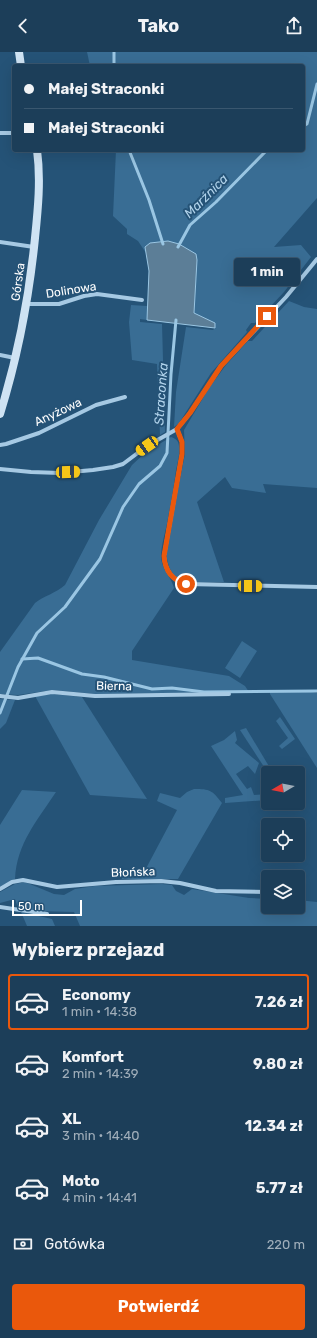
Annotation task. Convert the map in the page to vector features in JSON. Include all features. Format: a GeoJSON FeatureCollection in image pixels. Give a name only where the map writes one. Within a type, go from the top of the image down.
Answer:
{"type":"FeatureCollection","features":[{"type":"Feature","properties":{"kind":"street"},"geometry":{"type":"LineString","coordinates":[[19,52],[22,64]]}},
{"type":"Feature","properties":{"kind":"street"},"geometry":{"type":"LineString","coordinates":[[0,133],[12,133]]}},
{"type":"Feature","properties":{"kind":"street","name":"Górska"},"geometry":{"type":"LineString","coordinates":[[0,414],[15,358],[27,304],[39,193],[36,152]]}},
{"type":"Feature","properties":{"kind":"street"},"geometry":{"type":"LineString","coordinates":[[0,242],[34,247]]}},
{"type":"Feature","properties":{"kind":"street"},"geometry":{"type":"LineString","coordinates":[[0,468],[45,473],[76,472],[113,467],[127,462],[138,452],[175,430],[190,413],[221,366],[286,297],[317,259]]}},
{"type":"Feature","properties":{"kind":"street","name":"Dolinowa"},"geometry":{"type":"LineString","coordinates":[[27,304],[59,304],[84,296],[98,294],[142,300]]}},
{"type":"Feature","properties":{"kind":"street"},"geometry":{"type":"LineString","coordinates":[[0,355],[15,358]]}},
{"type":"Feature","properties":{"kind":"street","name":"Anyżowa"},"geometry":{"type":"LineString","coordinates":[[0,444],[6,444],[39,433],[96,405],[125,397]]}},
{"type":"Feature","properties":{"kind":"street"},"geometry":{"type":"LineString","coordinates":[[175,430],[182,442],[182,454],[164,549],[166,567],[171,576],[186,584],[317,587]]}},
{"type":"Feature","properties":{"kind":"street","name":"Bierna"},"geometry":{"type":"LineString","coordinates":[[0,696],[18,698],[52,692],[95,696],[229,694]]}},
{"type":"Feature","properties":{"kind":"street","name":"Błońska"},"geometry":{"type":"LineString","coordinates":[[0,889],[12,882],[23,880],[57,887],[116,882],[161,881],[180,883],[216,891],[261,892]]}},
{"type":"Feature","properties":{"kind":"street"},"geometry":{"type":"LineString","coordinates":[[0,907],[47,914]]}},
{"type":"Feature","properties":{"kind":"shaded area"},"geometry":{"type":"Polygon","coordinates":[[[87,52],[317,52],[317,198],[274,247],[301,245],[311,257],[284,292],[255,323],[251,323],[246,330],[247,332],[211,373],[179,423],[174,427],[176,392],[186,327],[213,330],[215,328],[194,314],[197,260],[145,247],[146,253],[138,241],[127,234],[127,229],[113,216],[116,152],[305,152],[305,64],[90,64],[87,52]]]}},
{"type":"Feature","properties":{"kind":"shaded area"},"geometry":{"type":"Polygon","coordinates":[[[168,241],[179,244],[196,254],[197,260],[194,313],[215,323],[215,328],[147,320],[149,271],[145,247],[150,243],[168,241]]]}},
{"type":"Feature","properties":{"kind":"shaded area"},"geometry":{"type":"Polygon","coordinates":[[[289,301],[304,307],[317,309],[317,488],[263,484],[266,493],[232,488],[225,477],[197,502],[224,582],[202,583],[184,581],[171,571],[166,549],[185,454],[184,430],[209,388],[226,365],[248,341],[252,341],[289,301]]]}},
{"type":"Feature","properties":{"kind":"shaded area"},"geometry":{"type":"Polygon","coordinates":[[[131,305],[147,306],[147,320],[140,319],[140,322],[162,324],[165,432],[160,435],[157,364],[132,360],[129,322],[131,305]]]}},
{"type":"Feature","properties":{"kind":"shaded area"},"geometry":{"type":"Polygon","coordinates":[[[171,437],[178,442],[179,452],[161,557],[163,566],[174,588],[132,651],[132,660],[229,676],[245,686],[249,692],[95,694],[53,690],[18,695],[0,694],[0,652],[35,603],[65,585],[99,520],[132,465],[146,452],[171,437]]]}},
{"type":"Feature","properties":{"kind":"shaded area"},"geometry":{"type":"Polygon","coordinates":[[[242,641],[257,651],[240,678],[225,668],[242,641]]]}},
{"type":"Feature","properties":{"kind":"shaded area"},"geometry":{"type":"Polygon","coordinates":[[[306,691],[317,693],[317,768],[270,694],[270,692],[306,691]]]}},
{"type":"Feature","properties":{"kind":"shaded area"},"geometry":{"type":"Polygon","coordinates":[[[52,694],[82,697],[147,799],[90,795],[35,696],[52,694]]]}},
{"type":"Feature","properties":{"kind":"shaded area"},"geometry":{"type":"Polygon","coordinates":[[[0,699],[15,700],[6,723],[0,729],[0,699]]]}},
{"type":"Feature","properties":{"kind":"shaded area"},"geometry":{"type":"Polygon","coordinates":[[[280,717],[295,739],[282,749],[279,746],[288,738],[276,721],[280,717]]]}},
{"type":"Feature","properties":{"kind":"shaded area"},"geometry":{"type":"Polygon","coordinates":[[[246,728],[269,766],[263,766],[240,730],[246,728]]]}},
{"type":"Feature","properties":{"kind":"shaded area"},"geometry":{"type":"Polygon","coordinates":[[[235,731],[237,740],[235,743],[259,763],[255,774],[248,766],[236,774],[247,789],[251,787],[254,795],[261,794],[261,800],[225,803],[225,798],[243,795],[211,746],[224,740],[235,731]]]}},
{"type":"Feature","properties":{"kind":"shaded area"},"geometry":{"type":"Polygon","coordinates":[[[194,789],[204,789],[210,791],[216,795],[222,803],[178,879],[122,879],[121,877],[142,876],[177,810],[157,801],[160,793],[180,798],[187,792],[194,789]]]}},
{"type":"Feature","properties":{"kind":"shaded area"},"geometry":{"type":"Polygon","coordinates":[[[22,790],[56,792],[35,823],[24,843],[17,866],[15,879],[0,887],[0,825],[22,790]]]}},
{"type":"Feature","properties":{"kind":"shaded area"},"geometry":{"type":"Polygon","coordinates":[[[25,882],[54,894],[64,895],[75,889],[95,886],[172,885],[176,891],[184,895],[192,889],[261,899],[261,914],[305,914],[305,901],[317,902],[317,926],[80,926],[74,912],[38,911],[17,905],[15,899],[0,903],[0,892],[15,884],[25,882]]]}},
{"type":"Feature","properties":{"kind":"shaded area"},"geometry":{"type":"Polygon","coordinates":[[[21,912],[52,919],[55,926],[27,926],[21,912]]]}},
{"type":"Feature","properties":{"kind":"waterway","name":"Straconka"},"geometry":{"type":"LineString","coordinates":[[114,52],[114,64]]}},
{"type":"Feature","properties":{"kind":"waterway","name":"Marźnica"},"geometry":{"type":"LineString","coordinates":[[305,125],[307,124],[317,84]]}},
{"type":"Feature","properties":{"kind":"waterway","name":"Straconka"},"geometry":{"type":"LineString","coordinates":[[130,152],[149,200],[163,244]]}},
{"type":"Feature","properties":{"kind":"waterway","name":"Marźnica"},"geometry":{"type":"LineString","coordinates":[[178,247],[190,225],[216,202],[265,152]]}},
{"type":"Feature","properties":{"kind":"waterway","name":"Straconka"},"geometry":{"type":"LineString","coordinates":[[0,713],[18,667],[37,633],[65,607],[100,559],[123,507],[139,484],[160,466],[167,453],[171,374],[176,320]]}},
{"type":"Feature","properties":{"kind":"waterway"},"geometry":{"type":"LineString","coordinates":[[22,659],[38,658],[82,674],[104,677],[152,689],[172,688],[204,692],[317,691]]}},
{"type":"Feature","properties":{"kind":"route"},"geometry":{"type":"LineString","coordinates":[[186,584],[174,579],[168,572],[164,562],[164,549],[183,448],[177,429],[190,413],[210,380],[221,366],[267,316]]}}]}
